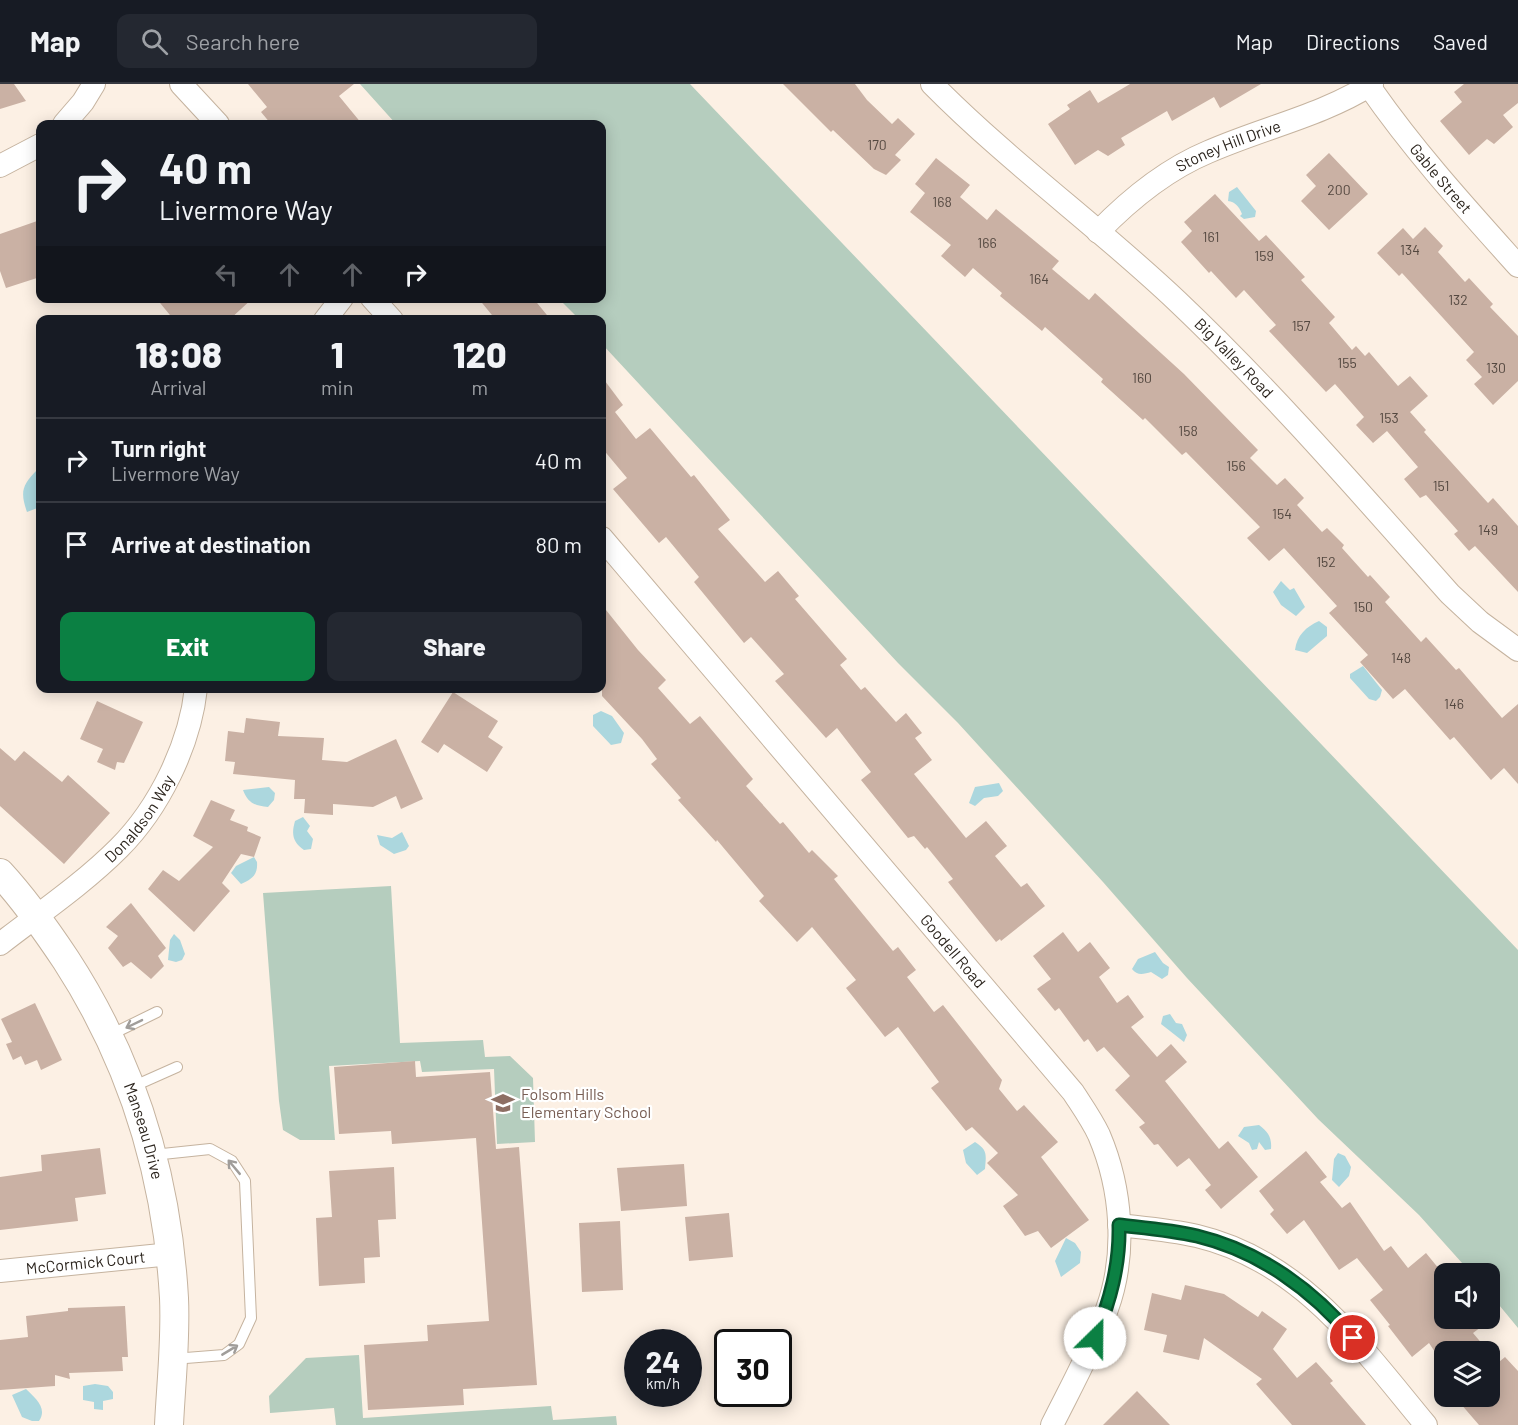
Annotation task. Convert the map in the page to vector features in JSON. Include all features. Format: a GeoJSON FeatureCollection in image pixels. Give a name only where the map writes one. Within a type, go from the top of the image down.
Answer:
{"type":"FeatureCollection","features":[{"type":"Feature","properties":{"kind":"street"},"geometry":{"type":"LineString","coordinates":[[67,120],[83,102],[94,84]]}},
{"type":"Feature","properties":{"kind":"street"},"geometry":{"type":"LineString","coordinates":[[181,84],[214,120]]}},
{"type":"Feature","properties":{"kind":"street","name":"Big Valley Road"},"geometry":{"type":"LineString","coordinates":[[932,84],[984,135],[1177,300],[1278,401],[1450,594],[1480,622],[1518,650]]}},
{"type":"Feature","properties":{"kind":"street","name":"Stoney Hill Drive"},"geometry":{"type":"LineString","coordinates":[[1098,232],[1143,190],[1181,164],[1209,151],[1318,111],[1371,85]]}},
{"type":"Feature","properties":{"kind":"street","name":"Gable Street"},"geometry":{"type":"LineString","coordinates":[[1371,85],[1396,126],[1426,163],[1518,266]]}},
{"type":"Feature","properties":{"kind":"street"},"geometry":{"type":"LineString","coordinates":[[0,166],[36,147]]}},
{"type":"Feature","properties":{"kind":"street"},"geometry":{"type":"LineString","coordinates":[[329,315],[338,303]]}},
{"type":"Feature","properties":{"kind":"street"},"geometry":{"type":"LineString","coordinates":[[377,303],[387,315]]}},
{"type":"Feature","properties":{"kind":"street","name":"Goodell Road"},"geometry":{"type":"LineString","coordinates":[[606,543],[1073,1092],[1099,1135],[1110,1166],[1117,1198],[1119,1243],[1116,1275],[1107,1308],[1052,1425]]}},
{"type":"Feature","properties":{"kind":"street","name":"Donaldson Way"},"geometry":{"type":"LineString","coordinates":[[0,944],[86,878],[120,847],[149,811],[172,771],[188,728],[195,693]]}},
{"type":"Feature","properties":{"kind":"street","name":"Manseau Drive"},"geometry":{"type":"LineString","coordinates":[[0,873],[36,916],[87,992],[110,1035],[132,1087],[153,1155],[161,1185],[171,1254],[174,1300],[173,1359],[168,1425]]}},
{"type":"Feature","properties":{"kind":"street"},"geometry":{"type":"LineString","coordinates":[[1119,1225],[1170,1230],[1199,1236],[1241,1251],[1293,1281],[1338,1320],[1426,1425]]}},
{"type":"Feature","properties":{"kind":"street","name":"McCormick Court"},"geometry":{"type":"LineString","coordinates":[[0,1271],[171,1254]]}},
{"type":"Feature","properties":{"kind":"lane"},"geometry":{"type":"LineString","coordinates":[[110,1035],[157,1012]]}},
{"type":"Feature","properties":{"kind":"lane"},"geometry":{"type":"LineString","coordinates":[[132,1087],[177,1067]]}},
{"type":"Feature","properties":{"kind":"lane"},"geometry":{"type":"LineString","coordinates":[[153,1155],[210,1149],[232,1161],[245,1181],[251,1318],[240,1344],[224,1355],[173,1359]]}},
{"type":"Feature","properties":{"kind":"green space"},"geometry":{"type":"Polygon","coordinates":[[[360,84],[690,84],[1518,950],[1518,1328],[1500,1306],[1500,1263],[1462,1263],[1419,1215],[1318,1119],[1187,978],[958,723],[898,663],[606,348],[606,315],[575,315],[563,303],[606,303],[606,120],[392,120],[360,84]]]}},
{"type":"Feature","properties":{"kind":"green space"},"geometry":{"type":"Polygon","coordinates":[[[391,886],[400,1043],[483,1040],[485,1057],[510,1056],[533,1078],[535,1142],[497,1144],[494,1069],[422,1072],[420,1061],[329,1066],[335,1140],[300,1140],[283,1130],[263,893],[391,886]]]}},
{"type":"Feature","properties":{"kind":"green space"},"geometry":{"type":"Polygon","coordinates":[[[359,1355],[363,1418],[551,1406],[553,1420],[616,1416],[617,1425],[336,1425],[334,1408],[270,1413],[269,1396],[306,1358],[359,1355]]]}},
{"type":"Feature","properties":{"kind":"water"},"geometry":{"type":"Polygon","coordinates":[[[1237,187],[1256,211],[1255,217],[1244,219],[1240,216],[1242,214],[1238,207],[1228,201],[1229,192],[1237,187]]]}},
{"type":"Feature","properties":{"kind":"water"},"geometry":{"type":"Polygon","coordinates":[[[36,471],[36,509],[27,512],[23,494],[28,480],[36,471]]]}},
{"type":"Feature","properties":{"kind":"water"},"geometry":{"type":"Polygon","coordinates":[[[1281,581],[1290,590],[1294,588],[1305,607],[1296,616],[1281,605],[1273,592],[1281,581]]]}},
{"type":"Feature","properties":{"kind":"water"},"geometry":{"type":"Polygon","coordinates":[[[1319,621],[1327,627],[1327,636],[1307,653],[1295,650],[1303,632],[1319,621]]]}},
{"type":"Feature","properties":{"kind":"water"},"geometry":{"type":"Polygon","coordinates":[[[1363,666],[1382,690],[1376,701],[1369,699],[1350,678],[1350,674],[1363,666]]]}},
{"type":"Feature","properties":{"kind":"water"},"geometry":{"type":"Polygon","coordinates":[[[601,711],[612,716],[624,733],[621,743],[611,745],[593,726],[593,715],[601,711]]]}},
{"type":"Feature","properties":{"kind":"water"},"geometry":{"type":"Polygon","coordinates":[[[999,783],[1003,791],[998,796],[984,798],[975,806],[969,803],[975,787],[999,783]]]}},
{"type":"Feature","properties":{"kind":"water"},"geometry":{"type":"Polygon","coordinates":[[[269,787],[275,793],[274,800],[268,807],[252,803],[243,790],[269,787]]]}},
{"type":"Feature","properties":{"kind":"water"},"geometry":{"type":"Polygon","coordinates":[[[303,817],[310,826],[307,831],[313,839],[311,849],[304,850],[297,844],[293,834],[295,821],[303,817]]]}},
{"type":"Feature","properties":{"kind":"water"},"geometry":{"type":"Polygon","coordinates":[[[402,832],[409,846],[406,850],[394,854],[380,845],[377,835],[392,838],[402,832]]]}},
{"type":"Feature","properties":{"kind":"water"},"geometry":{"type":"Polygon","coordinates":[[[254,857],[257,862],[255,873],[241,884],[231,873],[236,866],[254,857]]]}},
{"type":"Feature","properties":{"kind":"water"},"geometry":{"type":"Polygon","coordinates":[[[174,934],[180,940],[185,954],[182,960],[176,962],[168,960],[170,940],[174,934]]]}},
{"type":"Feature","properties":{"kind":"water"},"geometry":{"type":"Polygon","coordinates":[[[1155,952],[1169,967],[1168,975],[1162,979],[1151,972],[1138,974],[1132,969],[1138,959],[1155,952]]]}},
{"type":"Feature","properties":{"kind":"water"},"geometry":{"type":"Polygon","coordinates":[[[1170,1014],[1176,1023],[1182,1024],[1187,1035],[1184,1042],[1161,1024],[1163,1016],[1170,1014]]]}},
{"type":"Feature","properties":{"kind":"water"},"geometry":{"type":"Polygon","coordinates":[[[1259,1125],[1269,1135],[1271,1149],[1265,1150],[1259,1142],[1257,1149],[1252,1150],[1249,1143],[1238,1136],[1244,1127],[1259,1125]]]}},
{"type":"Feature","properties":{"kind":"water"},"geometry":{"type":"Polygon","coordinates":[[[975,1142],[984,1150],[986,1156],[985,1169],[977,1175],[966,1163],[963,1150],[975,1142]]]}},
{"type":"Feature","properties":{"kind":"water"},"geometry":{"type":"Polygon","coordinates":[[[1338,1153],[1345,1156],[1351,1167],[1349,1176],[1339,1187],[1332,1180],[1334,1159],[1338,1153]]]}},
{"type":"Feature","properties":{"kind":"water"},"geometry":{"type":"Polygon","coordinates":[[[1066,1238],[1075,1243],[1081,1252],[1080,1263],[1061,1277],[1055,1261],[1066,1238]]]}},
{"type":"Feature","properties":{"kind":"water"},"geometry":{"type":"Polygon","coordinates":[[[95,1384],[108,1386],[113,1392],[113,1399],[103,1401],[103,1410],[94,1409],[94,1402],[83,1400],[83,1386],[95,1384]]]}},
{"type":"Feature","properties":{"kind":"water"},"geometry":{"type":"Polygon","coordinates":[[[26,1389],[41,1408],[39,1421],[22,1417],[12,1395],[26,1389]]]}},
{"type":"Feature","properties":{"kind":"building"},"geometry":{"type":"Polygon","coordinates":[[[0,84],[14,84],[26,101],[0,109],[0,84]]]}},
{"type":"Feature","properties":{"kind":"building"},"geometry":{"type":"Polygon","coordinates":[[[248,84],[354,84],[339,96],[359,120],[268,120],[261,112],[267,107],[248,84]]]}},
{"type":"Feature","properties":{"kind":"building"},"geometry":{"type":"Polygon","coordinates":[[[783,84],[855,84],[867,100],[892,124],[898,118],[915,134],[895,155],[901,160],[886,175],[874,169],[833,130],[831,132],[783,84]]]}},
{"type":"Feature","properties":{"kind":"building"},"geometry":{"type":"Polygon","coordinates":[[[1130,84],[1261,84],[1220,108],[1214,97],[1172,121],[1167,111],[1121,138],[1125,145],[1108,156],[1098,150],[1075,165],[1048,124],[1070,109],[1067,105],[1090,90],[1098,103],[1130,84]]]}},
{"type":"Feature","properties":{"kind":"building"},"geometry":{"type":"Polygon","coordinates":[[[1464,84],[1518,84],[1518,103],[1503,115],[1513,127],[1494,144],[1487,139],[1469,155],[1440,121],[1462,102],[1454,92],[1464,84]]]}},
{"type":"Feature","properties":{"kind":"building"},"geometry":{"type":"Polygon","coordinates":[[[1329,153],[1368,194],[1329,230],[1301,201],[1316,186],[1306,175],[1329,153]]]}},
{"type":"Feature","properties":{"kind":"building"},"geometry":{"type":"Polygon","coordinates":[[[936,158],[970,185],[960,197],[987,220],[996,209],[1059,261],[1052,269],[1089,300],[1095,293],[1184,374],[1258,450],[1250,458],[1277,485],[1285,478],[1304,498],[1297,505],[1322,532],[1327,528],[1344,545],[1342,548],[1390,597],[1385,602],[1421,642],[1426,637],[1456,670],[1459,668],[1502,718],[1518,704],[1518,784],[1504,768],[1491,780],[1454,737],[1450,740],[1405,689],[1393,699],[1360,662],[1368,655],[1329,613],[1337,606],[1284,548],[1269,561],[1247,538],[1260,527],[1186,452],[1182,455],[1145,418],[1143,420],[1101,382],[1103,379],[1045,327],[1042,331],[1000,296],[1002,293],[973,268],[965,277],[941,256],[951,245],[910,212],[925,193],[915,184],[936,158]]]}},
{"type":"Feature","properties":{"kind":"building"},"geometry":{"type":"Polygon","coordinates":[[[1215,194],[1259,241],[1266,235],[1305,277],[1301,280],[1335,317],[1329,323],[1352,350],[1356,346],[1365,356],[1369,352],[1398,386],[1410,376],[1428,396],[1410,412],[1426,430],[1424,432],[1488,503],[1493,498],[1518,526],[1518,592],[1475,546],[1469,551],[1454,534],[1458,531],[1426,495],[1420,498],[1404,479],[1418,467],[1387,431],[1373,443],[1356,425],[1364,417],[1335,384],[1326,392],[1269,331],[1276,325],[1244,290],[1236,298],[1181,242],[1192,231],[1184,222],[1215,194]]]}},
{"type":"Feature","properties":{"kind":"building"},"geometry":{"type":"Polygon","coordinates":[[[36,221],[36,278],[6,288],[0,271],[0,234],[36,221]]]}},
{"type":"Feature","properties":{"kind":"building"},"geometry":{"type":"Polygon","coordinates":[[[1425,227],[1443,246],[1438,252],[1465,282],[1469,278],[1493,304],[1490,307],[1518,336],[1518,381],[1493,405],[1474,384],[1482,377],[1466,360],[1474,352],[1402,273],[1399,276],[1377,253],[1403,228],[1413,239],[1425,227]]]}},
{"type":"Feature","properties":{"kind":"building"},"geometry":{"type":"Polygon","coordinates":[[[160,303],[248,303],[234,315],[170,315],[160,303]]]}},
{"type":"Feature","properties":{"kind":"building"},"geometry":{"type":"Polygon","coordinates":[[[482,303],[537,303],[547,315],[492,315],[482,303]]]}},
{"type":"Feature","properties":{"kind":"building"},"geometry":{"type":"Polygon","coordinates":[[[606,382],[623,405],[615,412],[636,439],[650,428],[691,477],[694,475],[730,520],[718,529],[765,582],[778,571],[799,596],[795,599],[847,659],[840,665],[861,690],[865,687],[896,722],[906,713],[922,733],[915,738],[932,760],[914,774],[966,838],[986,821],[1007,846],[995,856],[1021,887],[1027,883],[1045,906],[1001,941],[1000,939],[996,942],[948,882],[953,879],[927,847],[925,849],[914,836],[908,838],[861,780],[871,772],[837,728],[826,738],[775,681],[784,674],[751,637],[744,643],[694,582],[699,577],[666,537],[659,543],[613,489],[627,478],[606,453],[606,382]]]}},
{"type":"Feature","properties":{"kind":"building"},"geometry":{"type":"Polygon","coordinates":[[[606,610],[666,680],[658,688],[690,724],[700,716],[753,779],[746,786],[780,824],[783,822],[809,853],[812,850],[838,876],[834,879],[893,951],[898,947],[916,970],[907,977],[934,1012],[943,1005],[1002,1080],[999,1089],[1017,1111],[1024,1105],[1058,1142],[1041,1157],[1089,1220],[1051,1248],[1038,1231],[1025,1236],[1003,1206],[1018,1195],[987,1163],[998,1153],[972,1127],[966,1131],[931,1088],[939,1082],[898,1027],[885,1037],[846,988],[856,980],[812,927],[797,942],[759,901],[764,896],[717,840],[716,842],[678,800],[681,798],[651,764],[657,759],[642,739],[602,696],[602,693],[606,693],[606,610]]]}},
{"type":"Feature","properties":{"kind":"building"},"geometry":{"type":"Polygon","coordinates":[[[452,693],[455,693],[498,721],[488,737],[503,747],[487,772],[444,744],[438,753],[421,742],[452,693]]]}},
{"type":"Feature","properties":{"kind":"building"},"geometry":{"type":"Polygon","coordinates":[[[97,701],[143,722],[124,763],[117,762],[115,770],[97,762],[103,749],[80,739],[97,701]]]}},
{"type":"Feature","properties":{"kind":"building"},"geometry":{"type":"Polygon","coordinates":[[[246,718],[280,722],[278,736],[324,738],[322,760],[347,762],[396,739],[423,799],[401,809],[396,796],[373,807],[333,804],[333,815],[304,813],[305,799],[294,799],[295,780],[233,774],[235,762],[225,761],[228,731],[244,733],[246,718]]]}},
{"type":"Feature","properties":{"kind":"building"},"geometry":{"type":"Polygon","coordinates":[[[0,748],[15,761],[24,751],[62,782],[68,775],[110,813],[64,864],[0,806],[0,748]]]}},
{"type":"Feature","properties":{"kind":"building"},"geometry":{"type":"Polygon","coordinates":[[[211,800],[235,810],[230,820],[248,827],[247,831],[261,837],[254,857],[241,854],[222,883],[230,891],[194,932],[148,889],[163,870],[179,881],[213,847],[193,836],[211,800]]]}},
{"type":"Feature","properties":{"kind":"building"},"geometry":{"type":"Polygon","coordinates":[[[131,903],[166,948],[158,956],[164,966],[151,979],[131,962],[123,967],[108,948],[118,936],[106,927],[131,903]]]}},
{"type":"Feature","properties":{"kind":"building"},"geometry":{"type":"Polygon","coordinates":[[[1063,932],[1078,952],[1090,942],[1110,968],[1099,977],[1117,1003],[1128,995],[1144,1017],[1131,1027],[1157,1057],[1171,1044],[1187,1062],[1165,1081],[1219,1149],[1228,1141],[1258,1177],[1221,1209],[1205,1190],[1211,1185],[1189,1158],[1177,1167],[1158,1144],[1154,1145],[1139,1127],[1145,1123],[1115,1090],[1130,1076],[1104,1047],[1097,1052],[1088,1039],[1084,1042],[1059,1008],[1055,1011],[1037,989],[1051,979],[1033,956],[1063,932]]]}},
{"type":"Feature","properties":{"kind":"building"},"geometry":{"type":"Polygon","coordinates":[[[35,1003],[62,1060],[41,1070],[37,1060],[25,1065],[21,1056],[13,1060],[6,1044],[12,1042],[1,1019],[35,1003]]]}},
{"type":"Feature","properties":{"kind":"building"},"geometry":{"type":"Polygon","coordinates":[[[415,1061],[416,1077],[490,1072],[496,1149],[519,1147],[537,1385],[463,1389],[464,1405],[368,1410],[364,1345],[428,1341],[427,1325],[489,1321],[476,1138],[392,1144],[391,1131],[339,1134],[334,1067],[415,1061]]]}},
{"type":"Feature","properties":{"kind":"building"},"geometry":{"type":"Polygon","coordinates":[[[100,1148],[106,1194],[75,1198],[78,1221],[0,1230],[0,1177],[42,1171],[41,1155],[100,1148]]]}},
{"type":"Feature","properties":{"kind":"building"},"geometry":{"type":"Polygon","coordinates":[[[1306,1151],[1327,1177],[1320,1182],[1342,1208],[1350,1202],[1384,1251],[1391,1246],[1408,1268],[1426,1253],[1434,1263],[1434,1329],[1478,1329],[1473,1333],[1480,1341],[1434,1341],[1434,1350],[1429,1343],[1412,1357],[1370,1300],[1383,1290],[1357,1258],[1339,1270],[1304,1220],[1287,1234],[1270,1214],[1274,1210],[1259,1191],[1306,1151]]]}},
{"type":"Feature","properties":{"kind":"building"},"geometry":{"type":"Polygon","coordinates":[[[684,1164],[687,1206],[621,1211],[617,1168],[684,1164]]]}},
{"type":"Feature","properties":{"kind":"building"},"geometry":{"type":"Polygon","coordinates":[[[394,1167],[396,1219],[378,1220],[380,1257],[364,1258],[365,1283],[319,1286],[316,1218],[332,1217],[329,1171],[394,1167]]]}},
{"type":"Feature","properties":{"kind":"building"},"geometry":{"type":"Polygon","coordinates":[[[729,1213],[733,1257],[689,1261],[685,1217],[729,1213]]]}},
{"type":"Feature","properties":{"kind":"building"},"geometry":{"type":"Polygon","coordinates":[[[620,1221],[623,1290],[582,1292],[579,1223],[620,1221]]]}},
{"type":"Feature","properties":{"kind":"building"},"geometry":{"type":"Polygon","coordinates":[[[1185,1285],[1224,1294],[1258,1317],[1262,1311],[1287,1329],[1273,1349],[1297,1378],[1316,1362],[1333,1381],[1330,1383],[1366,1425],[1292,1425],[1256,1384],[1262,1379],[1204,1338],[1199,1360],[1163,1352],[1167,1335],[1144,1330],[1152,1293],[1181,1300],[1185,1285]]]}},
{"type":"Feature","properties":{"kind":"building"},"geometry":{"type":"Polygon","coordinates":[[[125,1306],[128,1357],[122,1357],[123,1371],[69,1373],[70,1379],[55,1375],[55,1386],[0,1390],[0,1340],[28,1337],[26,1316],[68,1311],[68,1308],[125,1306]]]}},
{"type":"Feature","properties":{"kind":"building"},"geometry":{"type":"Polygon","coordinates":[[[1505,1357],[1518,1371],[1518,1425],[1479,1425],[1463,1407],[1500,1407],[1500,1361],[1505,1357]]]}},
{"type":"Feature","properties":{"kind":"building"},"geometry":{"type":"Polygon","coordinates":[[[1137,1391],[1170,1425],[1103,1425],[1137,1391]]]}},
{"type":"Feature","properties":{"kind":"place","name":"Folsom Hills Elementary School"},"geometry":{"type":"Point","coordinates":[503,1103]}},
{"type":"Feature","properties":{"kind":"route"},"geometry":{"type":"LineString","coordinates":[[1095,1338],[1107,1308],[1116,1275],[1119,1225],[1170,1230],[1199,1236],[1241,1251],[1293,1281],[1316,1299],[1353,1338]]}}]}
